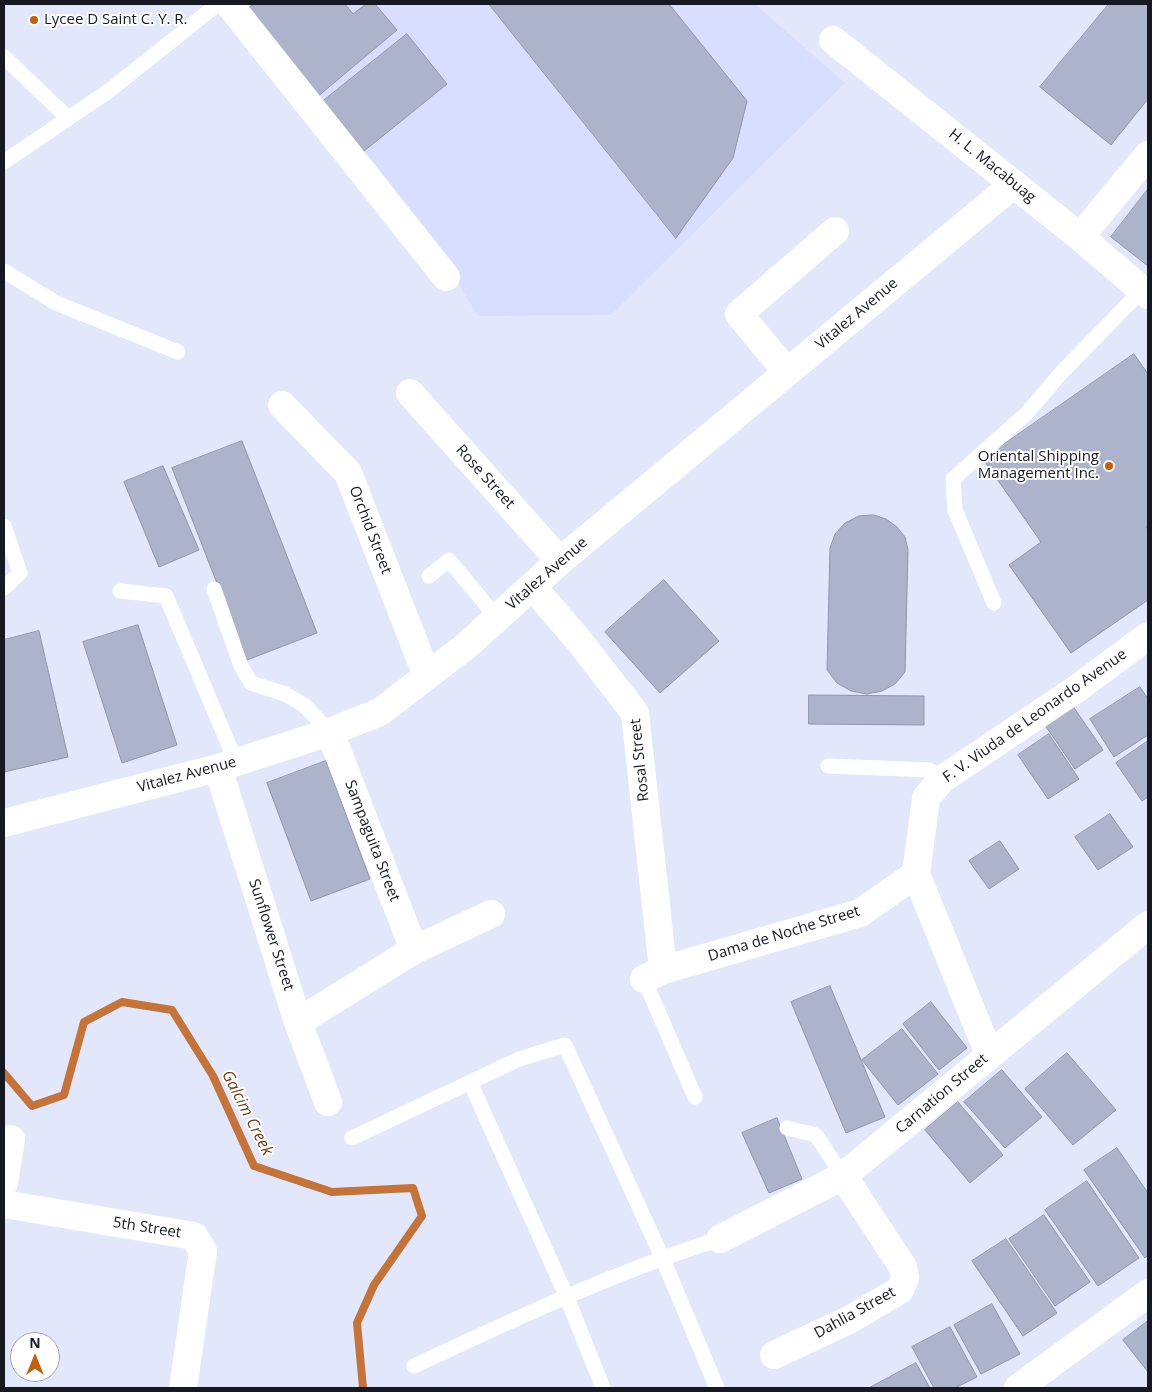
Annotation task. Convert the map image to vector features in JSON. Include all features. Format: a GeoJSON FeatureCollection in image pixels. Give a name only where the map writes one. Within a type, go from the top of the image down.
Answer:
{"type":"FeatureCollection","features":[{"type":"Feature","properties":{"kind":"street"},"geometry":{"type":"LineString","coordinates":[[229,4],[446,277]]}},
{"type":"Feature","properties":{"kind":"street","name":"H. L. Macabuag"},"geometry":{"type":"LineString","coordinates":[[833,40],[1080,237],[1145,293]]}},
{"type":"Feature","properties":{"kind":"street"},"geometry":{"type":"LineString","coordinates":[[1080,237],[1148,155]]}},
{"type":"Feature","properties":{"kind":"street","name":"Vitalez Avenue"},"geometry":{"type":"LineString","coordinates":[[4,823],[227,765],[330,732],[380,712],[497,618],[560,561],[1014,184]]}},
{"type":"Feature","properties":{"kind":"street"},"geometry":{"type":"LineString","coordinates":[[787,372],[739,314],[835,231]]}},
{"type":"Feature","properties":{"kind":"street","name":"Rose Street"},"geometry":{"type":"LineString","coordinates":[[410,393],[560,561]]}},
{"type":"Feature","properties":{"kind":"street","name":"Orchid Street"},"geometry":{"type":"LineString","coordinates":[[282,405],[348,473],[427,676]]}},
{"type":"Feature","properties":{"kind":"street","name":"Rosal Street"},"geometry":{"type":"LineString","coordinates":[[532,586],[580,642],[635,713],[653,975]]}},
{"type":"Feature","properties":{"kind":"street","name":"F. V. Viuda de Leonardo Avenue"},"geometry":{"type":"LineString","coordinates":[[989,1054],[916,874],[926,798],[941,780],[1075,690],[1148,636]]}},
{"type":"Feature","properties":{"kind":"street","name":"Sampaguita Street"},"geometry":{"type":"LineString","coordinates":[[330,732],[414,950]]}},
{"type":"Feature","properties":{"kind":"street","name":"Sunflower Street"},"geometry":{"type":"LineString","coordinates":[[227,765],[298,1022],[328,1102]]}},
{"type":"Feature","properties":{"kind":"street","name":"Dama de Noche Street"},"geometry":{"type":"LineString","coordinates":[[653,975],[860,913],[916,874]]}},
{"type":"Feature","properties":{"kind":"street"},"geometry":{"type":"LineString","coordinates":[[298,1022],[414,950],[491,914]]}},
{"type":"Feature","properties":{"kind":"street","name":"Carnation Street"},"geometry":{"type":"LineString","coordinates":[[720,1239],[843,1176],[1148,925]]}},
{"type":"Feature","properties":{"kind":"street"},"geometry":{"type":"LineString","coordinates":[[4,1183],[11,1139]]}},
{"type":"Feature","properties":{"kind":"street","name":"Dahlia Street"},"geometry":{"type":"LineString","coordinates":[[774,1355],[849,1320],[900,1290],[904,1278],[903,1267],[843,1176]]}},
{"type":"Feature","properties":{"kind":"street","name":"5th Street"},"geometry":{"type":"LineString","coordinates":[[4,1204],[194,1236],[203,1251],[183,1388]]}},
{"type":"Feature","properties":{"kind":"street"},"geometry":{"type":"LineString","coordinates":[[1028,1385],[1148,1293]]}},
{"type":"Feature","properties":{"kind":"lane"},"geometry":{"type":"LineString","coordinates":[[4,162],[110,90],[218,4]]}},
{"type":"Feature","properties":{"kind":"lane"},"geometry":{"type":"LineString","coordinates":[[4,57],[68,118]]}},
{"type":"Feature","properties":{"kind":"lane"},"geometry":{"type":"LineString","coordinates":[[4,271],[56,303],[178,352]]}},
{"type":"Feature","properties":{"kind":"lane"},"geometry":{"type":"LineString","coordinates":[[994,603],[955,510],[953,479],[1027,413],[1061,373],[1145,293]]}},
{"type":"Feature","properties":{"kind":"lane"},"geometry":{"type":"LineString","coordinates":[[4,526],[20,573],[4,588]]}},
{"type":"Feature","properties":{"kind":"lane"},"geometry":{"type":"LineString","coordinates":[[429,576],[449,560],[497,618]]}},
{"type":"Feature","properties":{"kind":"lane"},"geometry":{"type":"LineString","coordinates":[[214,589],[241,666],[251,683],[285,694],[304,705],[330,732]]}},
{"type":"Feature","properties":{"kind":"lane"},"geometry":{"type":"LineString","coordinates":[[120,591],[166,596],[227,765]]}},
{"type":"Feature","properties":{"kind":"lane"},"geometry":{"type":"LineString","coordinates":[[828,766],[930,770],[941,780]]}},
{"type":"Feature","properties":{"kind":"lane"},"geometry":{"type":"LineString","coordinates":[[653,975],[696,1097]]}},
{"type":"Feature","properties":{"kind":"lane"},"geometry":{"type":"LineString","coordinates":[[352,1138],[519,1059],[565,1045],[662,1257],[717,1388]]}},
{"type":"Feature","properties":{"kind":"lane"},"geometry":{"type":"LineString","coordinates":[[470,1082],[566,1295],[603,1388]]}},
{"type":"Feature","properties":{"kind":"lane"},"geometry":{"type":"LineString","coordinates":[[787,1128],[816,1135],[843,1176]]}},
{"type":"Feature","properties":{"kind":"lane"},"geometry":{"type":"LineString","coordinates":[[414,1366],[566,1295],[662,1257],[720,1239]]}},
{"type":"Feature","properties":{"kind":"shaded area"},"geometry":{"type":"Polygon","coordinates":[[[234,4],[755,4],[845,83],[611,315],[478,316],[455,278],[234,4]]]}},
{"type":"Feature","properties":{"kind":"building"},"geometry":{"type":"Polygon","coordinates":[[[254,4],[345,4],[353,14],[366,4],[375,4],[397,30],[317,97],[245,11],[254,4]]]}},
{"type":"Feature","properties":{"kind":"building"},"geometry":{"type":"Polygon","coordinates":[[[489,4],[669,4],[747,101],[733,158],[676,238],[489,4]]]}},
{"type":"Feature","properties":{"kind":"building"},"geometry":{"type":"Polygon","coordinates":[[[1109,4],[1148,4],[1148,99],[1111,145],[1040,87],[1109,4]]]}},
{"type":"Feature","properties":{"kind":"building"},"geometry":{"type":"Polygon","coordinates":[[[407,34],[447,84],[358,156],[317,106],[407,34]]]}},
{"type":"Feature","properties":{"kind":"building"},"geometry":{"type":"Polygon","coordinates":[[[1148,189],[1148,266],[1111,237],[1148,189]]]}},
{"type":"Feature","properties":{"kind":"building"},"geometry":{"type":"Polygon","coordinates":[[[1134,354],[1148,374],[1148,526],[1146,527],[1148,530],[1148,600],[1071,653],[1009,565],[1041,542],[983,459],[1134,354]]]}},
{"type":"Feature","properties":{"kind":"building"},"geometry":{"type":"Polygon","coordinates":[[[242,441],[317,633],[247,660],[172,468],[242,441]]]}},
{"type":"Feature","properties":{"kind":"building"},"geometry":{"type":"Polygon","coordinates":[[[163,466],[199,550],[159,567],[124,482],[163,466]]]}},
{"type":"Feature","properties":{"kind":"building"},"geometry":{"type":"Polygon","coordinates":[[[874,515],[886,519],[897,527],[905,537],[908,550],[905,672],[895,684],[882,691],[867,694],[851,691],[837,683],[827,670],[830,548],[835,534],[845,523],[859,516],[874,515]]]}},
{"type":"Feature","properties":{"kind":"building"},"geometry":{"type":"Polygon","coordinates":[[[664,580],[719,641],[660,693],[605,632],[664,580]]]}},
{"type":"Feature","properties":{"kind":"building"},"geometry":{"type":"Polygon","coordinates":[[[138,625],[177,745],[122,763],[83,642],[138,625]]]}},
{"type":"Feature","properties":{"kind":"building"},"geometry":{"type":"Polygon","coordinates":[[[39,631],[68,757],[4,772],[4,640],[39,631]]]}},
{"type":"Feature","properties":{"kind":"building"},"geometry":{"type":"Polygon","coordinates":[[[1140,687],[1148,699],[1148,735],[1114,757],[1090,719],[1140,687]]]}},
{"type":"Feature","properties":{"kind":"building"},"geometry":{"type":"Polygon","coordinates":[[[809,695],[924,696],[924,725],[809,724],[809,695]]]}},
{"type":"Feature","properties":{"kind":"building"},"geometry":{"type":"Polygon","coordinates":[[[1070,702],[1103,750],[1075,769],[1042,721],[1070,702]]]}},
{"type":"Feature","properties":{"kind":"building"},"geometry":{"type":"Polygon","coordinates":[[[1049,734],[1079,779],[1048,799],[1018,755],[1049,734]]]}},
{"type":"Feature","properties":{"kind":"building"},"geometry":{"type":"Polygon","coordinates":[[[1148,741],[1148,797],[1142,801],[1116,763],[1148,741]]]}},
{"type":"Feature","properties":{"kind":"building"},"geometry":{"type":"Polygon","coordinates":[[[326,761],[370,879],[311,901],[267,783],[326,761]]]}},
{"type":"Feature","properties":{"kind":"building"},"geometry":{"type":"Polygon","coordinates":[[[1110,814],[1133,847],[1098,870],[1075,837],[1110,814]]]}},
{"type":"Feature","properties":{"kind":"building"},"geometry":{"type":"Polygon","coordinates":[[[1000,841],[1019,869],[989,889],[969,861],[1000,841]]]}},
{"type":"Feature","properties":{"kind":"building"},"geometry":{"type":"Polygon","coordinates":[[[830,986],[885,1117],[846,1133],[791,1002],[830,986]]]}},
{"type":"Feature","properties":{"kind":"building"},"geometry":{"type":"Polygon","coordinates":[[[931,1002],[967,1048],[939,1070],[903,1024],[931,1002]]]}},
{"type":"Feature","properties":{"kind":"building"},"geometry":{"type":"Polygon","coordinates":[[[902,1029],[938,1074],[898,1105],[862,1060],[902,1029]]]}},
{"type":"Feature","properties":{"kind":"building"},"geometry":{"type":"Polygon","coordinates":[[[1067,1053],[1116,1110],[1073,1145],[1025,1089],[1067,1053]]]}},
{"type":"Feature","properties":{"kind":"building"},"geometry":{"type":"Polygon","coordinates":[[[1002,1070],[1042,1117],[1005,1148],[964,1102],[1002,1070]]]}},
{"type":"Feature","properties":{"kind":"building"},"geometry":{"type":"Polygon","coordinates":[[[958,1102],[1003,1155],[970,1183],[925,1130],[958,1102]]]}},
{"type":"Feature","properties":{"kind":"building"},"geometry":{"type":"Polygon","coordinates":[[[777,1118],[802,1179],[769,1193],[742,1133],[777,1118]]]}},
{"type":"Feature","properties":{"kind":"building"},"geometry":{"type":"Polygon","coordinates":[[[1117,1148],[1148,1193],[1148,1255],[1145,1258],[1084,1170],[1117,1148]]]}},
{"type":"Feature","properties":{"kind":"building"},"geometry":{"type":"Polygon","coordinates":[[[1087,1181],[1139,1258],[1098,1286],[1045,1210],[1087,1181]]]}},
{"type":"Feature","properties":{"kind":"building"},"geometry":{"type":"Polygon","coordinates":[[[1044,1215],[1090,1282],[1055,1306],[1009,1239],[1044,1215]]]}},
{"type":"Feature","properties":{"kind":"building"},"geometry":{"type":"Polygon","coordinates":[[[1006,1239],[1057,1313],[1023,1336],[972,1261],[1006,1239]]]}},
{"type":"Feature","properties":{"kind":"building"},"geometry":{"type":"Polygon","coordinates":[[[992,1304],[1020,1354],[981,1374],[954,1325],[992,1304]]]}},
{"type":"Feature","properties":{"kind":"building"},"geometry":{"type":"Polygon","coordinates":[[[1148,1321],[1148,1372],[1123,1340],[1148,1321]]]}},
{"type":"Feature","properties":{"kind":"building"},"geometry":{"type":"Polygon","coordinates":[[[950,1327],[977,1377],[955,1388],[934,1388],[912,1347],[950,1327]]]}},
{"type":"Feature","properties":{"kind":"building"},"geometry":{"type":"Polygon","coordinates":[[[916,1363],[930,1388],[869,1388],[916,1363]]]}},
{"type":"Feature","properties":{"kind":"waterway","name":"Galcim Creek"},"geometry":{"type":"LineString","coordinates":[[4,1073],[32,1106],[64,1095],[84,1022],[122,1002],[172,1010],[213,1076],[254,1166],[332,1192],[413,1188],[422,1216],[374,1285],[357,1323],[363,1388]]}},
{"type":"Feature","properties":{"kind":"place","name":"Lycee D Saint C. Y. R."},"geometry":{"type":"Point","coordinates":[34,20]}},
{"type":"Feature","properties":{"kind":"place","name":"Oriental Shipping Management Inc."},"geometry":{"type":"Point","coordinates":[1109,466]}}]}
